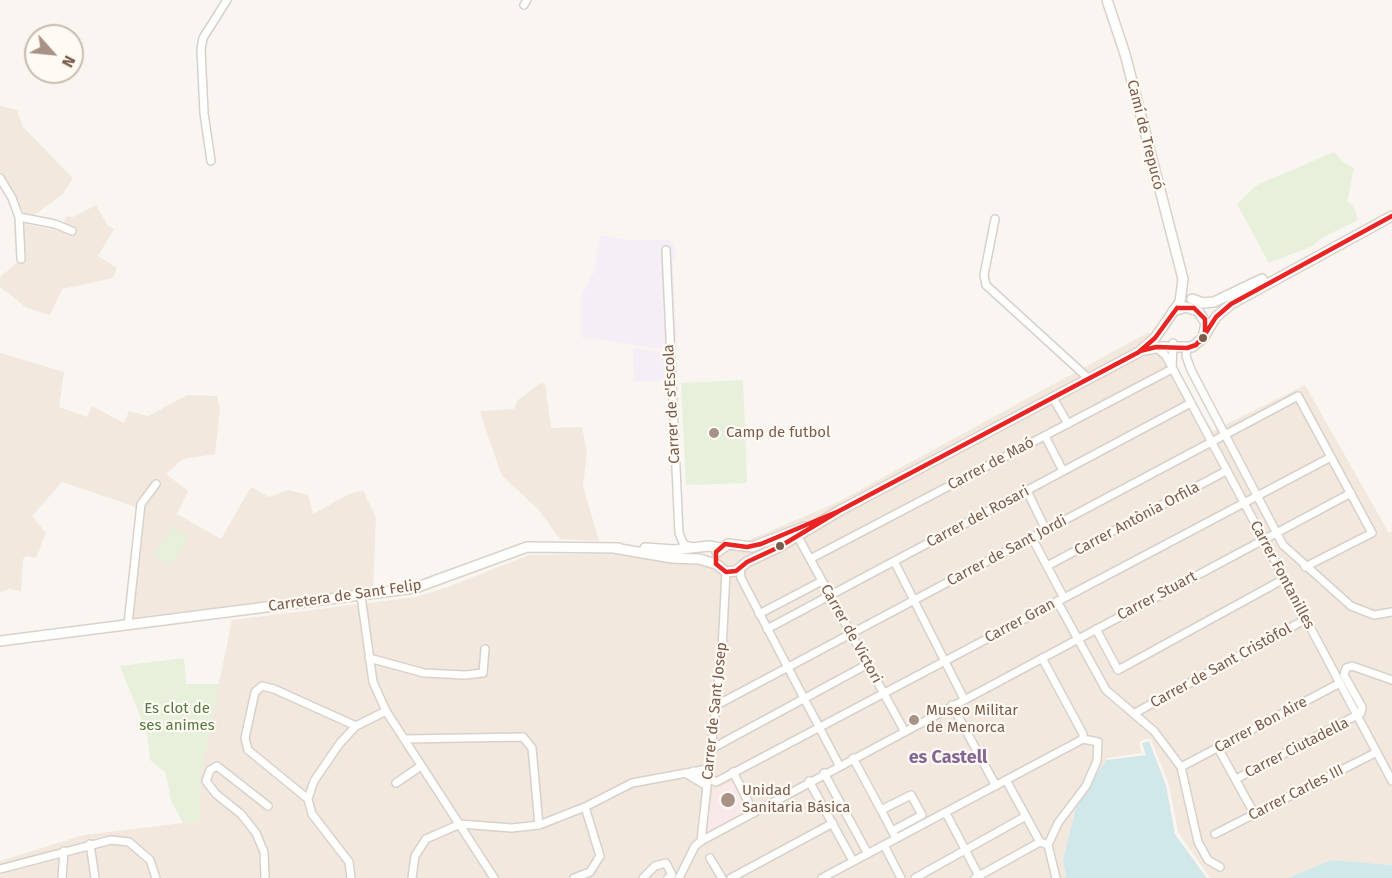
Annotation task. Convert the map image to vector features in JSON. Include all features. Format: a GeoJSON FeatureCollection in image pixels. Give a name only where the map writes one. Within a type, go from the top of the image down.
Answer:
{"type":"FeatureCollection","features":[{"type":"Feature","properties":{"kind":"main road","name":"Camí de Trepucó"},"geometry":{"type":"LineString","coordinates":[[1107,0],[1125,54],[1181,270]]}},
{"type":"Feature","properties":{"kind":"main road"},"geometry":{"type":"LineString","coordinates":[[1140,351],[1174,345],[1187,348],[1196,345],[1219,313],[1245,296],[1392,216]]}},
{"type":"Feature","properties":{"kind":"main road"},"geometry":{"type":"LineString","coordinates":[[1192,299],[1203,303],[1214,302],[1268,277],[1298,267]]}},
{"type":"Feature","properties":{"kind":"main road"},"geometry":{"type":"LineString","coordinates":[[1181,270],[1197,310],[1206,323],[1203,338]]}},
{"type":"Feature","properties":{"kind":"main road"},"geometry":{"type":"LineString","coordinates":[[716,564],[715,556],[720,548],[728,544],[743,547],[776,539],[839,511],[1140,351],[1155,338],[1182,297],[1181,270]]}},
{"type":"Feature","properties":{"kind":"main road"},"geometry":{"type":"LineString","coordinates":[[1173,311],[1186,306],[1197,310],[1213,308],[1245,296]]}},
{"type":"Feature","properties":{"kind":"main road"},"geometry":{"type":"LineString","coordinates":[[1166,322],[1166,333],[1174,345]]}},
{"type":"Feature","properties":{"kind":"main road"},"geometry":{"type":"LineString","coordinates":[[614,548],[672,558],[699,559],[716,564],[726,572],[798,537],[839,511]]}},
{"type":"Feature","properties":{"kind":"main road","name":"Carretera de Sant Felip"},"geometry":{"type":"LineString","coordinates":[[0,641],[415,588],[527,547],[674,550],[695,547],[720,548]]}},
{"type":"Feature","properties":{"kind":"main road"},"geometry":{"type":"LineString","coordinates":[[743,547],[747,554],[743,565]]}},
{"type":"Feature","properties":{"kind":"street"},"geometry":{"type":"LineString","coordinates":[[211,161],[204,113],[201,49],[203,38],[227,0]]}},
{"type":"Feature","properties":{"kind":"street"},"geometry":{"type":"LineString","coordinates":[[0,178],[12,198],[19,217],[21,259]]}},
{"type":"Feature","properties":{"kind":"street"},"geometry":{"type":"LineString","coordinates":[[19,217],[55,224],[72,231]]}},
{"type":"Feature","properties":{"kind":"street"},"geometry":{"type":"LineString","coordinates":[[995,219],[984,274],[986,285],[1089,379]]}},
{"type":"Feature","properties":{"kind":"street","name":"Carrer de s'Escola"},"geometry":{"type":"LineString","coordinates":[[666,250],[679,533],[684,545],[695,547]]}},
{"type":"Feature","properties":{"kind":"street","name":"Carrer Fontanilles"},"geometry":{"type":"LineString","coordinates":[[1172,369],[1174,345]]}},
{"type":"Feature","properties":{"kind":"street","name":"Carrer Fontanilles"},"geometry":{"type":"LineString","coordinates":[[1156,347],[1166,356],[1210,443],[1265,539],[1392,781]]}},
{"type":"Feature","properties":{"kind":"street","name":"Carrer Fontanilles"},"geometry":{"type":"LineString","coordinates":[[1187,348],[1186,356],[1191,370],[1283,545]]}},
{"type":"Feature","properties":{"kind":"street","name":"Carrer de Maó"},"geometry":{"type":"LineString","coordinates":[[810,559],[1172,369]]}},
{"type":"Feature","properties":{"kind":"street","name":"Carrer de Sant Jordi"},"geometry":{"type":"LineString","coordinates":[[715,706],[1298,396],[1331,457]]}},
{"type":"Feature","properties":{"kind":"street"},"geometry":{"type":"LineString","coordinates":[[1053,398],[1068,424]]}},
{"type":"Feature","properties":{"kind":"street","name":"Carrer del Rosari"},"geometry":{"type":"LineString","coordinates":[[767,629],[1190,404]]}},
{"type":"Feature","properties":{"kind":"street"},"geometry":{"type":"LineString","coordinates":[[1045,436],[1064,471]]}},
{"type":"Feature","properties":{"kind":"street"},"geometry":{"type":"LineString","coordinates":[[1305,567],[1372,533],[1331,457]]}},
{"type":"Feature","properties":{"kind":"street","name":"Carrer Gran"},"geometry":{"type":"LineString","coordinates":[[707,782],[716,782],[820,728],[1331,457]]}},
{"type":"Feature","properties":{"kind":"street","name":"Carrer Antònia Orfila"},"geometry":{"type":"LineString","coordinates":[[1047,566],[1226,471]]}},
{"type":"Feature","properties":{"kind":"street"},"geometry":{"type":"LineString","coordinates":[[128,624],[141,504],[156,484]]}},
{"type":"Feature","properties":{"kind":"street"},"geometry":{"type":"LineString","coordinates":[[1027,491],[1046,530]]}},
{"type":"Feature","properties":{"kind":"street","name":"Carrer Stuart"},"geometry":{"type":"LineString","coordinates":[[853,758],[1351,493]]}},
{"type":"Feature","properties":{"kind":"street","name":"Carrer de Victori"},"geometry":{"type":"LineString","coordinates":[[798,537],[904,732]]}},
{"type":"Feature","properties":{"kind":"street"},"geometry":{"type":"LineString","coordinates":[[1032,538],[1047,566],[1078,638],[1106,690],[1154,731],[1181,767],[1198,842],[1208,860],[1220,867]]}},
{"type":"Feature","properties":{"kind":"street"},"geometry":{"type":"LineString","coordinates":[[1265,539],[1283,545],[1336,595],[1362,612],[1374,615],[1392,612]]}},
{"type":"Feature","properties":{"kind":"street"},"geometry":{"type":"LineString","coordinates":[[894,561],[964,699]]}},
{"type":"Feature","properties":{"kind":"street"},"geometry":{"type":"LineString","coordinates":[[743,565],[741,578],[839,765]]}},
{"type":"Feature","properties":{"kind":"street","name":"Carrer de Sant Josep"},"geometry":{"type":"LineString","coordinates":[[698,843],[722,650],[726,572]]}},
{"type":"Feature","properties":{"kind":"street"},"geometry":{"type":"LineString","coordinates":[[1096,629],[1118,669],[1284,579]]}},
{"type":"Feature","properties":{"kind":"street"},"geometry":{"type":"LineString","coordinates":[[759,614],[822,580]]}},
{"type":"Feature","properties":{"kind":"street"},"geometry":{"type":"LineString","coordinates":[[361,596],[373,682],[386,711],[494,878]]}},
{"type":"Feature","properties":{"kind":"street","name":"Carrer de Sant Cristòfol"},"geometry":{"type":"LineString","coordinates":[[1135,713],[1306,619]]}},
{"type":"Feature","properties":{"kind":"street"},"geometry":{"type":"LineString","coordinates":[[369,658],[424,673],[465,675],[483,673],[485,649]]}},
{"type":"Feature","properties":{"kind":"street"},"geometry":{"type":"LineString","coordinates":[[1042,658],[1083,734],[1083,739]]}},
{"type":"Feature","properties":{"kind":"street"},"geometry":{"type":"LineString","coordinates":[[711,748],[868,664]]}},
{"type":"Feature","properties":{"kind":"street"},"geometry":{"type":"LineString","coordinates":[[1358,716],[1362,707],[1344,675],[1346,668],[1352,666],[1392,680]]}},
{"type":"Feature","properties":{"kind":"street","name":"Carrer Bon Aire"},"geometry":{"type":"LineString","coordinates":[[1181,767],[1340,683]]}},
{"type":"Feature","properties":{"kind":"street"},"geometry":{"type":"LineString","coordinates":[[308,799],[248,750],[245,738],[255,692],[262,686],[274,688],[356,726]]}},
{"type":"Feature","properties":{"kind":"street"},"geometry":{"type":"LineString","coordinates":[[952,705],[996,786]]}},
{"type":"Feature","properties":{"kind":"street"},"geometry":{"type":"LineString","coordinates":[[351,878],[349,862],[312,814],[308,799],[314,781],[356,726],[386,711]]}},
{"type":"Feature","properties":{"kind":"street","name":"Carrer Ciutadella"},"geometry":{"type":"LineString","coordinates":[[1236,779],[1358,716]]}},
{"type":"Feature","properties":{"kind":"street"},"geometry":{"type":"LineString","coordinates":[[405,739],[523,737],[532,748],[539,825]]}},
{"type":"Feature","properties":{"kind":"street"},"geometry":{"type":"LineString","coordinates":[[894,835],[946,813],[1083,739],[1098,742],[1098,761],[1086,786],[1044,844],[978,877],[946,813]]}},
{"type":"Feature","properties":{"kind":"street"},"geometry":{"type":"LineString","coordinates":[[1218,748],[1255,814]]}},
{"type":"Feature","properties":{"kind":"street","name":"Carrer Carles III"},"geometry":{"type":"LineString","coordinates":[[1215,834],[1377,752]]}},
{"type":"Feature","properties":{"kind":"street"},"geometry":{"type":"LineString","coordinates":[[679,878],[698,843],[853,758],[894,835]]}},
{"type":"Feature","properties":{"kind":"street"},"geometry":{"type":"LineString","coordinates":[[265,878],[264,852],[256,833],[241,814],[216,794],[206,781],[210,770],[218,766],[268,806]]}},
{"type":"Feature","properties":{"kind":"street"},"geometry":{"type":"LineString","coordinates":[[396,783],[422,766]]}},
{"type":"Feature","properties":{"kind":"street"},"geometry":{"type":"LineString","coordinates":[[412,878],[415,856],[426,839],[460,824],[512,828],[539,825],[585,807],[632,783],[708,769]]}},
{"type":"Feature","properties":{"kind":"street"},"geometry":{"type":"LineString","coordinates":[[694,771],[707,782]]}},
{"type":"Feature","properties":{"kind":"street"},"geometry":{"type":"LineString","coordinates":[[733,772],[754,813]]}},
{"type":"Feature","properties":{"kind":"street"},"geometry":{"type":"LineString","coordinates":[[685,773],[707,782]]}},
{"type":"Feature","properties":{"kind":"street"},"geometry":{"type":"LineString","coordinates":[[824,773],[868,854]]}},
{"type":"Feature","properties":{"kind":"street"},"geometry":{"type":"LineString","coordinates":[[1006,780],[1044,844],[1054,878]]}},
{"type":"Feature","properties":{"kind":"street"},"geometry":{"type":"LineString","coordinates":[[809,781],[853,861]]}},
{"type":"Feature","properties":{"kind":"street"},"geometry":{"type":"LineString","coordinates":[[822,878],[884,845],[922,815],[911,795],[881,810]]}},
{"type":"Feature","properties":{"kind":"street"},"geometry":{"type":"LineString","coordinates":[[574,878],[590,872],[600,856],[585,807]]}},
{"type":"Feature","properties":{"kind":"street"},"geometry":{"type":"LineString","coordinates":[[915,878],[1026,816]]}},
{"type":"Feature","properties":{"kind":"street"},"geometry":{"type":"LineString","coordinates":[[730,878],[832,823]]}},
{"type":"Feature","properties":{"kind":"street"},"geometry":{"type":"LineString","coordinates":[[0,868],[111,840],[129,842],[150,860],[156,878]]}},
{"type":"Feature","properties":{"kind":"street"},"geometry":{"type":"LineString","coordinates":[[90,844],[96,878]]}},
{"type":"Feature","properties":{"kind":"street"},"geometry":{"type":"LineString","coordinates":[[884,845],[901,878]]}},
{"type":"Feature","properties":{"kind":"street"},"geometry":{"type":"LineString","coordinates":[[62,878],[64,851]]}},
{"type":"Feature","properties":{"kind":"street"},"geometry":{"type":"LineString","coordinates":[[710,858],[722,878]]}},
{"type":"Feature","properties":{"kind":"street"},"geometry":{"type":"LineString","coordinates":[[643,878],[655,866],[666,863],[672,875],[668,878]]}},
{"type":"Feature","properties":{"kind":"shaded area"},"geometry":{"type":"Polygon","coordinates":[[[0,106],[17,110],[23,127],[73,178],[62,195],[31,217],[24,213],[0,173],[0,106]]]}},
{"type":"Feature","properties":{"kind":"shaded area"},"geometry":{"type":"Polygon","coordinates":[[[96,205],[108,226],[114,229],[98,256],[117,268],[113,278],[62,289],[50,315],[27,308],[0,287],[0,277],[24,257],[24,224],[59,231],[67,216],[73,217],[96,205]]]}},
{"type":"Feature","properties":{"kind":"shaded area"},"geometry":{"type":"Polygon","coordinates":[[[601,235],[628,240],[670,240],[677,253],[673,261],[677,351],[581,337],[581,302],[583,292],[594,272],[601,235]]]}},
{"type":"Feature","properties":{"kind":"shaded area"},"geometry":{"type":"Polygon","coordinates":[[[1149,332],[1213,431],[1305,385],[1389,533],[1392,531],[1392,865],[1331,860],[1288,878],[1207,878],[1175,834],[1146,755],[1092,786],[1076,808],[1063,860],[1066,878],[0,878],[0,861],[84,835],[200,821],[200,776],[232,620],[416,597],[529,555],[609,554],[697,562],[836,503],[1149,332]]]}},
{"type":"Feature","properties":{"kind":"shaded area"},"geometry":{"type":"Polygon","coordinates":[[[633,348],[668,353],[669,380],[634,382],[633,348]]]}},
{"type":"Feature","properties":{"kind":"shaded area"},"geometry":{"type":"Polygon","coordinates":[[[0,353],[64,372],[59,407],[87,417],[92,406],[124,423],[129,411],[148,416],[187,395],[217,396],[220,409],[215,454],[183,459],[166,474],[188,491],[177,514],[221,539],[251,487],[269,497],[288,490],[308,495],[313,514],[351,493],[363,491],[376,517],[373,590],[132,618],[145,515],[133,506],[62,482],[32,516],[46,533],[36,558],[26,556],[23,559],[21,591],[9,589],[0,593],[0,353]]]}},
{"type":"Feature","properties":{"kind":"shaded area"},"geometry":{"type":"Polygon","coordinates":[[[545,383],[551,428],[582,427],[587,453],[583,486],[599,541],[560,539],[538,509],[502,476],[486,430],[480,411],[514,409],[517,401],[539,384],[545,383]]]}},
{"type":"Feature","properties":{"kind":"shaded area","name":"Unidad Sanitaria Básica"},"geometry":{"type":"Polygon","coordinates":[[[734,780],[750,810],[707,832],[713,791],[734,780]]]}},
{"type":"Feature","properties":{"kind":"green space"},"geometry":{"type":"Polygon","coordinates":[[[1334,152],[1344,163],[1354,168],[1347,202],[1353,205],[1358,220],[1323,237],[1313,246],[1269,263],[1237,204],[1257,185],[1334,152]]]}},
{"type":"Feature","properties":{"kind":"green space","name":"Camp de futbol"},"geometry":{"type":"Polygon","coordinates":[[[743,380],[747,483],[686,485],[681,383],[743,380]]]}},
{"type":"Feature","properties":{"kind":"green space"},"geometry":{"type":"Polygon","coordinates":[[[173,526],[189,538],[170,566],[153,555],[173,526]]]}},
{"type":"Feature","properties":{"kind":"green space","name":"Es clot de ses animes"},"geometry":{"type":"Polygon","coordinates":[[[184,658],[186,684],[220,684],[200,776],[200,821],[183,823],[171,800],[166,773],[150,760],[147,733],[120,666],[184,658]]]}},
{"type":"Feature","properties":{"kind":"water"},"geometry":{"type":"Polygon","coordinates":[[[1149,741],[1166,785],[1175,834],[1207,878],[1066,878],[1063,860],[1076,808],[1106,760],[1145,755],[1142,743],[1149,741]]]}},
{"type":"Feature","properties":{"kind":"water"},"geometry":{"type":"Polygon","coordinates":[[[1331,860],[1392,865],[1392,878],[1288,878],[1331,860]]]}},
{"type":"Feature","properties":{"kind":"pier"},"geometry":{"type":"Polygon","coordinates":[[[1148,738],[1151,740],[1169,785],[1178,832],[1210,878],[1207,878],[1175,834],[1166,785],[1149,741],[1142,743],[1146,755],[1106,760],[1142,753],[1139,742],[1148,738]]]}},
{"type":"Feature","properties":{"kind":"transit line"},"geometry":{"type":"LineString","coordinates":[[1200,342],[1216,317],[1231,304],[1392,216]]}},
{"type":"Feature","properties":{"kind":"transit line"},"geometry":{"type":"LineString","coordinates":[[1177,308],[1194,308],[1205,319],[1205,334],[1196,345],[1187,348],[1156,347],[1140,351],[1155,338],[1177,308]]}},
{"type":"Feature","properties":{"kind":"transit line"},"geometry":{"type":"LineString","coordinates":[[839,511],[1139,352]]}},
{"type":"Feature","properties":{"kind":"transit line"},"geometry":{"type":"LineString","coordinates":[[839,511],[1139,352]]}},
{"type":"Feature","properties":{"kind":"transit line"},"geometry":{"type":"LineString","coordinates":[[839,511],[779,547],[747,562],[736,571],[726,572],[716,564],[716,552],[725,544],[747,547],[761,544],[839,511]]}},
{"type":"Feature","properties":{"kind":"place","name":"Camp de futbol"},"geometry":{"type":"Point","coordinates":[714,433]}},
{"type":"Feature","properties":{"kind":"place","name":"Museo Militar de Menorca"},"geometry":{"type":"Point","coordinates":[914,720]}},
{"type":"Feature","properties":{"kind":"place","name":"Unidad Sanitaria Básica"},"geometry":{"type":"Point","coordinates":[728,800]}},
{"type":"Feature","properties":{"kind":"district","name":"es Castell"},"geometry":{"type":"Point","coordinates":[948,758]}}]}
